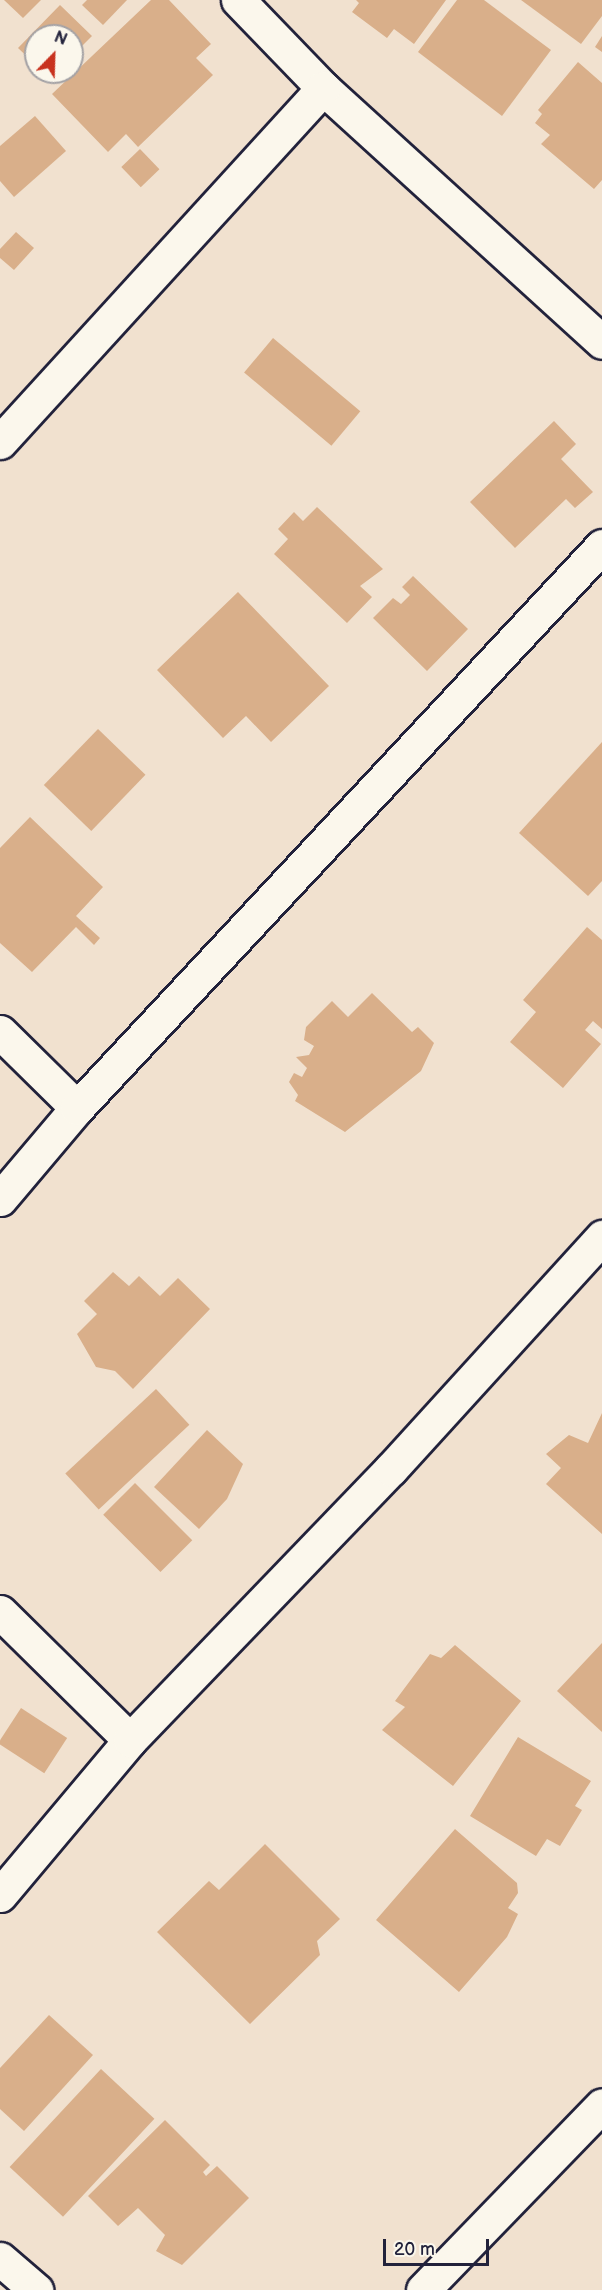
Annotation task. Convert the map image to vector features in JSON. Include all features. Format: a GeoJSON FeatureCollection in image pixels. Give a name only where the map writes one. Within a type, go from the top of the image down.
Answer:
{"type":"FeatureCollection","features":[{"type":"Feature","properties":{"kind":"street"},"geometry":{"type":"LineString","coordinates":[[238,0],[323,88],[602,342]]}},
{"type":"Feature","properties":{"kind":"street"},"geometry":{"type":"LineString","coordinates":[[0,442],[323,88]]}},
{"type":"Feature","properties":{"kind":"street"},"geometry":{"type":"LineString","coordinates":[[0,1199],[77,1108],[602,546]]}},
{"type":"Feature","properties":{"kind":"street"},"geometry":{"type":"LineString","coordinates":[[0,1032],[77,1108]]}},
{"type":"Feature","properties":{"kind":"street"},"geometry":{"type":"LineString","coordinates":[[0,1895],[130,1740],[391,1469],[602,1237]]}},
{"type":"Feature","properties":{"kind":"street"},"geometry":{"type":"LineString","coordinates":[[0,1612],[130,1740]]}},
{"type":"Feature","properties":{"kind":"street"},"geometry":{"type":"LineString","coordinates":[[423,2290],[602,2105]]}},
{"type":"Feature","properties":{"kind":"street"},"geometry":{"type":"LineString","coordinates":[[0,2259],[36,2290]]}},
{"type":"Feature","properties":{"kind":"building"},"geometry":{"type":"Polygon","coordinates":[[[4,0],[41,0],[23,18],[4,0]]]}},
{"type":"Feature","properties":{"kind":"building"},"geometry":{"type":"Polygon","coordinates":[[[87,0],[127,0],[103,25],[82,5],[87,0]]]}},
{"type":"Feature","properties":{"kind":"building"},"geometry":{"type":"Polygon","coordinates":[[[151,0],[169,0],[211,44],[196,58],[213,75],[138,147],[126,134],[108,152],[52,94],[63,84],[84,84],[84,64],[151,0]]]}},
{"type":"Feature","properties":{"kind":"building"},"geometry":{"type":"Polygon","coordinates":[[[356,0],[446,0],[414,44],[394,29],[387,38],[352,12],[359,3],[356,0]]]}},
{"type":"Feature","properties":{"kind":"building"},"geometry":{"type":"Polygon","coordinates":[[[457,0],[484,0],[551,50],[502,116],[418,52],[457,0]]]}},
{"type":"Feature","properties":{"kind":"building"},"geometry":{"type":"Polygon","coordinates":[[[521,0],[602,0],[602,16],[581,44],[521,0]]]}},
{"type":"Feature","properties":{"kind":"building"},"geometry":{"type":"Polygon","coordinates":[[[60,5],[80,24],[41,24],[60,5]]]}},
{"type":"Feature","properties":{"kind":"building"},"geometry":{"type":"Polygon","coordinates":[[[84,28],[92,36],[84,44],[84,28]]]}},
{"type":"Feature","properties":{"kind":"building"},"geometry":{"type":"Polygon","coordinates":[[[602,36],[602,52],[595,47],[602,36]]]}},
{"type":"Feature","properties":{"kind":"building"},"geometry":{"type":"Polygon","coordinates":[[[24,42],[24,54],[18,48],[24,42]]]}},
{"type":"Feature","properties":{"kind":"building"},"geometry":{"type":"Polygon","coordinates":[[[578,62],[602,83],[602,180],[594,189],[541,144],[550,135],[535,123],[542,114],[538,110],[578,62]]]}},
{"type":"Feature","properties":{"kind":"building"},"geometry":{"type":"Polygon","coordinates":[[[35,116],[66,151],[14,197],[0,181],[0,146],[35,116]]]}},
{"type":"Feature","properties":{"kind":"building"},"geometry":{"type":"Polygon","coordinates":[[[140,149],[159,169],[141,187],[121,167],[140,149]]]}},
{"type":"Feature","properties":{"kind":"building"},"geometry":{"type":"Polygon","coordinates":[[[16,232],[34,248],[14,270],[0,258],[0,249],[16,232]]]}},
{"type":"Feature","properties":{"kind":"building"},"geometry":{"type":"Polygon","coordinates":[[[273,338],[360,411],[331,446],[244,372],[273,338]]]}},
{"type":"Feature","properties":{"kind":"building"},"geometry":{"type":"Polygon","coordinates":[[[554,421],[576,444],[561,459],[593,492],[575,508],[566,499],[515,548],[470,502],[554,421]]]}},
{"type":"Feature","properties":{"kind":"building"},"geometry":{"type":"Polygon","coordinates":[[[317,507],[383,569],[360,586],[372,597],[347,623],[274,554],[288,539],[278,529],[294,512],[303,521],[317,507]]]}},
{"type":"Feature","properties":{"kind":"building"},"geometry":{"type":"Polygon","coordinates":[[[413,576],[468,629],[427,671],[373,618],[393,598],[401,604],[410,595],[402,587],[413,576]]]}},
{"type":"Feature","properties":{"kind":"building"},"geometry":{"type":"Polygon","coordinates":[[[238,592],[329,686],[271,742],[246,716],[223,738],[157,670],[238,592]]]}},
{"type":"Feature","properties":{"kind":"building"},"geometry":{"type":"Polygon","coordinates":[[[98,729],[145,775],[91,831],[44,785],[98,729]]]}},
{"type":"Feature","properties":{"kind":"building"},"geometry":{"type":"Polygon","coordinates":[[[602,742],[602,881],[588,896],[519,833],[602,742]]]}},
{"type":"Feature","properties":{"kind":"building"},"geometry":{"type":"Polygon","coordinates":[[[30,817],[103,887],[76,916],[100,938],[94,945],[76,927],[32,972],[0,943],[0,848],[30,817]]]}},
{"type":"Feature","properties":{"kind":"building"},"geometry":{"type":"Polygon","coordinates":[[[587,927],[602,940],[602,1029],[593,1021],[585,1030],[601,1044],[563,1088],[510,1042],[536,1012],[523,1000],[587,927]]]}},
{"type":"Feature","properties":{"kind":"building"},"geometry":{"type":"Polygon","coordinates":[[[372,993],[412,1032],[418,1027],[434,1043],[421,1071],[345,1132],[295,1101],[298,1095],[289,1082],[294,1073],[302,1077],[307,1068],[296,1057],[309,1055],[314,1046],[304,1040],[306,1027],[332,1001],[348,1017],[372,993]]]}},
{"type":"Feature","properties":{"kind":"building"},"geometry":{"type":"Polygon","coordinates":[[[113,1272],[129,1286],[139,1276],[160,1296],[178,1278],[210,1309],[133,1389],[115,1371],[96,1367],[77,1334],[97,1314],[84,1301],[113,1272]]]}},
{"type":"Feature","properties":{"kind":"building"},"geometry":{"type":"Polygon","coordinates":[[[156,1389],[189,1425],[99,1509],[65,1474],[156,1389]]]}},
{"type":"Feature","properties":{"kind":"building"},"geometry":{"type":"Polygon","coordinates":[[[602,1413],[602,1534],[546,1484],[561,1468],[546,1454],[569,1435],[588,1443],[602,1413]]]}},
{"type":"Feature","properties":{"kind":"building"},"geometry":{"type":"Polygon","coordinates":[[[207,1430],[243,1464],[227,1499],[199,1529],[154,1487],[207,1430]]]}},
{"type":"Feature","properties":{"kind":"building"},"geometry":{"type":"Polygon","coordinates":[[[135,1483],[192,1540],[160,1572],[103,1515],[135,1483]]]}},
{"type":"Feature","properties":{"kind":"building"},"geometry":{"type":"Polygon","coordinates":[[[602,1643],[602,1732],[557,1691],[602,1643]]]}},
{"type":"Feature","properties":{"kind":"building"},"geometry":{"type":"Polygon","coordinates":[[[455,1645],[521,1701],[453,1786],[382,1730],[405,1707],[395,1701],[430,1654],[441,1658],[455,1645]]]}},
{"type":"Feature","properties":{"kind":"building"},"geometry":{"type":"Polygon","coordinates":[[[21,1708],[67,1738],[44,1773],[0,1744],[0,1740],[21,1708]]]}},
{"type":"Feature","properties":{"kind":"building"},"geometry":{"type":"Polygon","coordinates":[[[518,1737],[591,1781],[575,1806],[582,1810],[560,1846],[547,1839],[536,1856],[470,1816],[518,1737]]]}},
{"type":"Feature","properties":{"kind":"building"},"geometry":{"type":"Polygon","coordinates":[[[455,1829],[517,1883],[518,1893],[508,1908],[518,1914],[507,1937],[459,1992],[376,1920],[455,1829]]]}},
{"type":"Feature","properties":{"kind":"building"},"geometry":{"type":"Polygon","coordinates":[[[265,1844],[340,1919],[317,1941],[320,1955],[250,2024],[157,1932],[209,1881],[219,1890],[265,1844]]]}},
{"type":"Feature","properties":{"kind":"building"},"geometry":{"type":"Polygon","coordinates":[[[49,2015],[93,2055],[24,2131],[0,2109],[0,2068],[49,2015]]]}},
{"type":"Feature","properties":{"kind":"building"},"geometry":{"type":"Polygon","coordinates":[[[101,2069],[154,2119],[63,2217],[10,2167],[101,2069]]]}},
{"type":"Feature","properties":{"kind":"building"},"geometry":{"type":"Polygon","coordinates":[[[165,2120],[210,2165],[203,2172],[206,2176],[217,2166],[249,2198],[182,2265],[156,2251],[165,2235],[138,2208],[118,2226],[88,2196],[165,2120]]]}}]}
